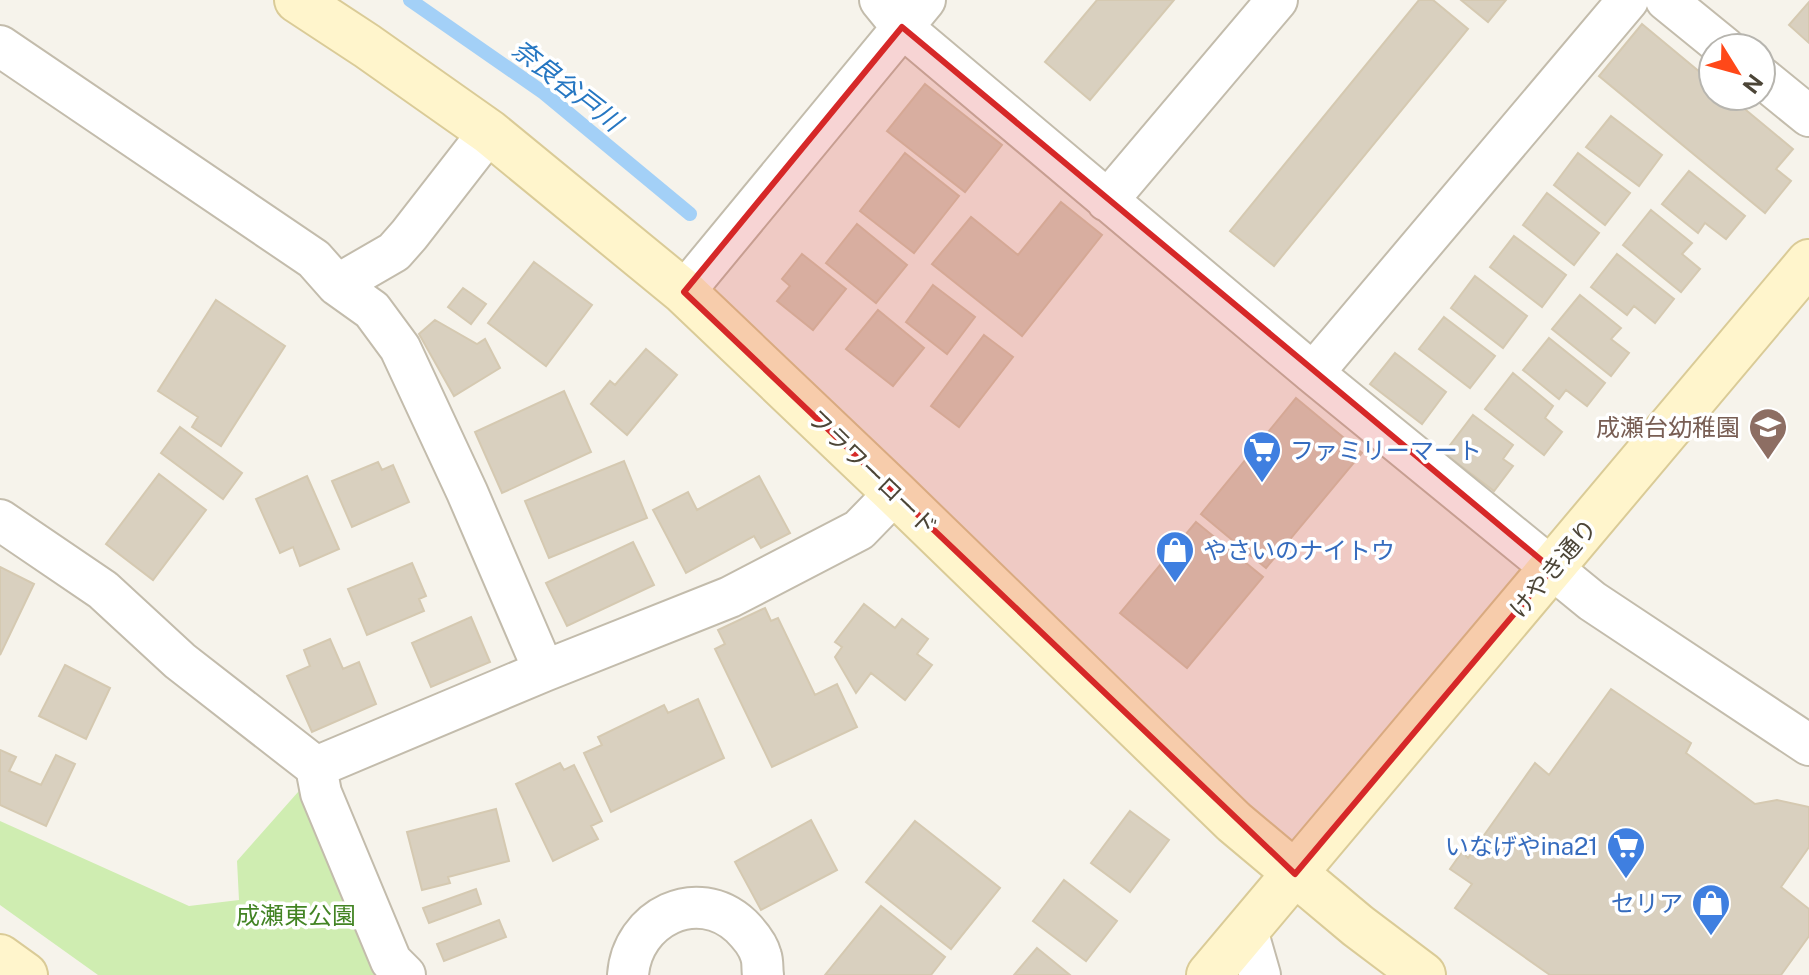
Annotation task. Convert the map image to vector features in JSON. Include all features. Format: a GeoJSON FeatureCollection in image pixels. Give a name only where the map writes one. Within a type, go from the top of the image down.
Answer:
{"type":"FeatureCollection","features":[{"type":"Feature","properties":{"kind":"street","name":"フラワーロード"},"geometry":{"type":"LineString","coordinates":[[297,0],[489,132],[684,292],[1234,822],[1358,926],[1423,975]]}},
{"type":"Feature","properties":{"kind":"street"},"geometry":{"type":"LineString","coordinates":[[1107,201],[1277,0]]}},
{"type":"Feature","properties":{"kind":"street"},"geometry":{"type":"LineString","coordinates":[[1313,373],[1628,0]]}},
{"type":"Feature","properties":{"kind":"street"},"geometry":{"type":"LineString","coordinates":[[1666,0],[1705,32]]}},
{"type":"Feature","properties":{"kind":"street"},"geometry":{"type":"LineString","coordinates":[[684,292],[903,9],[1107,201],[1552,569],[1592,601],[1809,745]]}},
{"type":"Feature","properties":{"kind":"street"},"geometry":{"type":"LineString","coordinates":[[0,46],[314,259],[337,285],[372,310],[400,348],[467,492],[544,671]]}},
{"type":"Feature","properties":{"kind":"street"},"geometry":{"type":"LineString","coordinates":[[1777,90],[1809,116]]}},
{"type":"Feature","properties":{"kind":"street"},"geometry":{"type":"LineString","coordinates":[[337,285],[394,252],[489,132]]}},
{"type":"Feature","properties":{"kind":"street","name":"けやき通り"},"geometry":{"type":"LineString","coordinates":[[1209,975],[1809,262]]}},
{"type":"Feature","properties":{"kind":"street"},"geometry":{"type":"LineString","coordinates":[[316,767],[730,597],[859,530],[895,493]]}},
{"type":"Feature","properties":{"kind":"street"},"geometry":{"type":"LineString","coordinates":[[0,520],[103,590],[180,661],[316,767],[321,793],[391,961],[405,975]]}},
{"type":"Feature","properties":{"kind":"street"},"geometry":{"type":"LineString","coordinates":[[628,975],[629,961],[637,941],[651,925],[669,913],[691,908],[713,910],[734,919],[751,935],[761,956],[763,975]]}},
{"type":"Feature","properties":{"kind":"street"},"geometry":{"type":"LineString","coordinates":[[1247,930],[1260,975]]}},
{"type":"Feature","properties":{"kind":"street"},"geometry":{"type":"LineString","coordinates":[[0,957],[25,975]]}},
{"type":"Feature","properties":{"kind":"highlighted area"},"geometry":{"type":"Polygon","coordinates":[[[902,27],[1552,569],[1295,874],[684,292],[902,27]]]}},
{"type":"Feature","properties":{"kind":"green space","name":"成瀬東公園"},"geometry":{"type":"Polygon","coordinates":[[[306,783],[385,975],[98,975],[0,905],[0,821],[189,906],[239,900],[237,861],[306,783]]]}},
{"type":"Feature","properties":{"kind":"building"},"geometry":{"type":"Polygon","coordinates":[[[1097,0],[1174,0],[1090,100],[1045,62],[1097,0]]]}},
{"type":"Feature","properties":{"kind":"building"},"geometry":{"type":"Polygon","coordinates":[[[1419,0],[1433,0],[1468,29],[1274,266],[1230,231],[1419,0]]]}},
{"type":"Feature","properties":{"kind":"building"},"geometry":{"type":"Polygon","coordinates":[[[1461,0],[1506,0],[1488,22],[1461,0]]]}},
{"type":"Feature","properties":{"kind":"building"},"geometry":{"type":"Polygon","coordinates":[[[1809,2],[1809,43],[1789,25],[1809,2]]]}},
{"type":"Feature","properties":{"kind":"building"},"geometry":{"type":"Polygon","coordinates":[[[1642,24],[1697,70],[1697,112],[1748,112],[1793,149],[1776,169],[1791,181],[1765,213],[1599,76],[1642,24]]]}},
{"type":"Feature","properties":{"kind":"building"},"geometry":{"type":"Polygon","coordinates":[[[925,84],[1002,145],[965,192],[887,131],[925,84]]]}},
{"type":"Feature","properties":{"kind":"building"},"geometry":{"type":"Polygon","coordinates":[[[1611,116],[1662,155],[1639,186],[1586,147],[1611,116]]]}},
{"type":"Feature","properties":{"kind":"building"},"geometry":{"type":"Polygon","coordinates":[[[905,153],[959,196],[914,253],[860,211],[905,153]]]}},
{"type":"Feature","properties":{"kind":"building"},"geometry":{"type":"Polygon","coordinates":[[[1578,153],[1630,193],[1605,225],[1554,185],[1578,153]]]}},
{"type":"Feature","properties":{"kind":"building"},"geometry":{"type":"Polygon","coordinates":[[[1689,171],[1745,216],[1726,239],[1705,223],[1698,233],[1662,204],[1689,171]]]}},
{"type":"Feature","properties":{"kind":"building"},"geometry":{"type":"Polygon","coordinates":[[[1547,193],[1599,233],[1574,265],[1523,225],[1547,193]]]}},
{"type":"Feature","properties":{"kind":"building"},"geometry":{"type":"Polygon","coordinates":[[[1061,202],[1102,235],[1022,336],[932,264],[971,217],[1018,255],[1061,202]]]}},
{"type":"Feature","properties":{"kind":"building"},"geometry":{"type":"Polygon","coordinates":[[[1651,210],[1692,243],[1682,254],[1700,269],[1681,292],[1623,245],[1651,210]]]}},
{"type":"Feature","properties":{"kind":"building"},"geometry":{"type":"Polygon","coordinates":[[[857,224],[907,265],[876,303],[826,263],[857,224]]]}},
{"type":"Feature","properties":{"kind":"building"},"geometry":{"type":"Polygon","coordinates":[[[1514,236],[1566,275],[1542,307],[1490,267],[1514,236]]]}},
{"type":"Feature","properties":{"kind":"building"},"geometry":{"type":"Polygon","coordinates":[[[802,254],[846,289],[813,330],[777,301],[790,286],[782,279],[802,254]]]}},
{"type":"Feature","properties":{"kind":"building"},"geometry":{"type":"Polygon","coordinates":[[[1617,254],[1674,299],[1655,323],[1634,306],[1627,315],[1591,287],[1617,254]]]}},
{"type":"Feature","properties":{"kind":"building"},"geometry":{"type":"Polygon","coordinates":[[[534,262],[592,305],[546,366],[488,323],[534,262]]]}},
{"type":"Feature","properties":{"kind":"building"},"geometry":{"type":"Polygon","coordinates":[[[1475,276],[1527,316],[1503,348],[1451,308],[1475,276]]]}},
{"type":"Feature","properties":{"kind":"building"},"geometry":{"type":"Polygon","coordinates":[[[933,285],[975,317],[947,354],[906,322],[933,285]]]}},
{"type":"Feature","properties":{"kind":"building"},"geometry":{"type":"Polygon","coordinates":[[[463,288],[486,304],[471,324],[448,307],[463,288]]]}},
{"type":"Feature","properties":{"kind":"building"},"geometry":{"type":"Polygon","coordinates":[[[1580,295],[1621,328],[1611,339],[1629,353],[1611,376],[1552,329],[1580,295]]]}},
{"type":"Feature","properties":{"kind":"building"},"geometry":{"type":"Polygon","coordinates":[[[216,300],[285,346],[221,446],[192,427],[198,417],[158,391],[216,300]]]}},
{"type":"Feature","properties":{"kind":"building"},"geometry":{"type":"Polygon","coordinates":[[[878,310],[924,348],[893,386],[846,349],[878,310]]]}},
{"type":"Feature","properties":{"kind":"building"},"geometry":{"type":"Polygon","coordinates":[[[1444,317],[1495,356],[1470,388],[1419,349],[1444,317]]]}},
{"type":"Feature","properties":{"kind":"building"},"geometry":{"type":"Polygon","coordinates":[[[435,320],[477,344],[485,339],[500,368],[454,396],[419,334],[435,320]]]}},
{"type":"Feature","properties":{"kind":"building"},"geometry":{"type":"Polygon","coordinates":[[[984,335],[1013,357],[959,427],[931,406],[984,335]]]}},
{"type":"Feature","properties":{"kind":"building"},"geometry":{"type":"Polygon","coordinates":[[[1549,338],[1605,383],[1587,406],[1566,390],[1559,399],[1523,370],[1549,338]]]}},
{"type":"Feature","properties":{"kind":"building"},"geometry":{"type":"Polygon","coordinates":[[[646,349],[677,375],[627,435],[591,404],[610,381],[615,385],[646,349]]]}},
{"type":"Feature","properties":{"kind":"building"},"geometry":{"type":"Polygon","coordinates":[[[1395,353],[1446,392],[1422,424],[1370,384],[1395,353]]]}},
{"type":"Feature","properties":{"kind":"building"},"geometry":{"type":"Polygon","coordinates":[[[1513,373],[1553,406],[1545,418],[1562,432],[1544,455],[1485,409],[1513,373]]]}},
{"type":"Feature","properties":{"kind":"building"},"geometry":{"type":"Polygon","coordinates":[[[564,391],[591,452],[502,493],[475,432],[564,391]]]}},
{"type":"Feature","properties":{"kind":"building"},"geometry":{"type":"Polygon","coordinates":[[[1296,398],[1362,453],[1266,568],[1201,514],[1296,398]]]}},
{"type":"Feature","properties":{"kind":"building"},"geometry":{"type":"Polygon","coordinates":[[[1473,415],[1513,445],[1503,459],[1513,466],[1494,491],[1444,453],[1473,415]]]}},
{"type":"Feature","properties":{"kind":"building"},"geometry":{"type":"Polygon","coordinates":[[[180,427],[242,473],[223,499],[161,453],[180,427]]]}},
{"type":"Feature","properties":{"kind":"building"},"geometry":{"type":"Polygon","coordinates":[[[624,461],[647,518],[549,558],[525,501],[624,461]]]}},
{"type":"Feature","properties":{"kind":"building"},"geometry":{"type":"Polygon","coordinates":[[[378,462],[382,470],[393,465],[409,502],[352,527],[332,481],[378,462]]]}},
{"type":"Feature","properties":{"kind":"building"},"geometry":{"type":"Polygon","coordinates":[[[159,474],[206,510],[153,580],[106,544],[159,474]]]}},
{"type":"Feature","properties":{"kind":"building"},"geometry":{"type":"Polygon","coordinates":[[[307,476],[339,549],[300,566],[293,547],[280,553],[256,499],[307,476]]]}},
{"type":"Feature","properties":{"kind":"building"},"geometry":{"type":"Polygon","coordinates":[[[759,476],[790,533],[761,548],[754,536],[686,573],[653,510],[688,492],[697,510],[759,476]]]}},
{"type":"Feature","properties":{"kind":"building"},"geometry":{"type":"Polygon","coordinates":[[[1196,522],[1263,577],[1187,668],[1120,613],[1196,522]]]}},
{"type":"Feature","properties":{"kind":"building"},"geometry":{"type":"Polygon","coordinates":[[[633,542],[654,585],[567,626],[546,583],[633,542]]]}},
{"type":"Feature","properties":{"kind":"building"},"geometry":{"type":"Polygon","coordinates":[[[412,563],[426,596],[419,599],[424,611],[367,635],[348,589],[412,563]]]}},
{"type":"Feature","properties":{"kind":"building"},"geometry":{"type":"Polygon","coordinates":[[[0,567],[34,584],[0,655],[0,567]]]}},
{"type":"Feature","properties":{"kind":"building"},"geometry":{"type":"Polygon","coordinates":[[[864,604],[895,628],[902,619],[928,639],[917,654],[932,665],[905,700],[871,673],[856,693],[835,657],[842,647],[835,642],[864,604]]]}},
{"type":"Feature","properties":{"kind":"building"},"geometry":{"type":"Polygon","coordinates":[[[765,608],[771,621],[778,618],[815,695],[837,684],[857,727],[772,767],[715,649],[725,644],[718,630],[765,608]]]}},
{"type":"Feature","properties":{"kind":"building"},"geometry":{"type":"Polygon","coordinates":[[[471,617],[490,662],[431,687],[412,643],[471,617]]]}},
{"type":"Feature","properties":{"kind":"building"},"geometry":{"type":"Polygon","coordinates":[[[330,639],[343,669],[359,662],[376,704],[312,732],[287,676],[310,666],[304,650],[330,639]]]}},
{"type":"Feature","properties":{"kind":"building"},"geometry":{"type":"Polygon","coordinates":[[[65,665],[110,688],[86,739],[39,716],[65,665]]]}},
{"type":"Feature","properties":{"kind":"building"},"geometry":{"type":"Polygon","coordinates":[[[1611,689],[1691,743],[1686,753],[1755,804],[1777,800],[1809,807],[1809,847],[1781,887],[1809,909],[1809,936],[1781,975],[1550,975],[1455,908],[1472,884],[1450,869],[1462,852],[1468,858],[1535,763],[1549,775],[1611,689]]]}},
{"type":"Feature","properties":{"kind":"building"},"geometry":{"type":"Polygon","coordinates":[[[698,699],[724,758],[611,812],[584,753],[602,745],[598,737],[664,705],[668,713],[698,699]]]}},
{"type":"Feature","properties":{"kind":"building"},"geometry":{"type":"Polygon","coordinates":[[[0,750],[16,757],[9,771],[41,785],[56,755],[75,764],[46,826],[0,805],[0,750]]]}},
{"type":"Feature","properties":{"kind":"building"},"geometry":{"type":"Polygon","coordinates":[[[560,763],[564,770],[574,765],[602,821],[591,826],[598,839],[553,861],[516,784],[560,763]]]}},
{"type":"Feature","properties":{"kind":"building"},"geometry":{"type":"Polygon","coordinates":[[[496,809],[509,861],[448,877],[450,883],[422,890],[407,832],[496,809]]]}},
{"type":"Feature","properties":{"kind":"building"},"geometry":{"type":"Polygon","coordinates":[[[1130,811],[1169,840],[1130,892],[1091,863],[1130,811]]]}},
{"type":"Feature","properties":{"kind":"building"},"geometry":{"type":"Polygon","coordinates":[[[811,820],[837,870],[761,910],[735,862],[811,820]]]}},
{"type":"Feature","properties":{"kind":"building"},"geometry":{"type":"Polygon","coordinates":[[[915,821],[1000,888],[951,949],[866,882],[915,821]]]}},
{"type":"Feature","properties":{"kind":"building"},"geometry":{"type":"Polygon","coordinates":[[[1064,880],[1117,921],[1086,961],[1033,921],[1064,880]]]}},
{"type":"Feature","properties":{"kind":"building"},"geometry":{"type":"Polygon","coordinates":[[[476,889],[481,904],[429,923],[423,908],[476,889]]]}},
{"type":"Feature","properties":{"kind":"building"},"geometry":{"type":"Polygon","coordinates":[[[881,906],[945,957],[931,975],[825,975],[881,906]]]}},
{"type":"Feature","properties":{"kind":"building"},"geometry":{"type":"Polygon","coordinates":[[[499,920],[506,937],[444,961],[437,944],[499,920]]]}},
{"type":"Feature","properties":{"kind":"building"},"geometry":{"type":"Polygon","coordinates":[[[1037,948],[1070,975],[1014,975],[1037,948]]]}},
{"type":"Feature","properties":{"kind":"waterway","name":"奈良谷戸川"},"geometry":{"type":"LineString","coordinates":[[410,0],[544,93],[690,214]]}},
{"type":"Feature","properties":{"kind":"place","name":"成瀬台幼稚園"},"geometry":{"type":"Point","coordinates":[1768,461]}},
{"type":"Feature","properties":{"kind":"place","name":"ファミリーマート"},"geometry":{"type":"Point","coordinates":[1262,484]}},
{"type":"Feature","properties":{"kind":"place","name":"やさいのナイトウ"},"geometry":{"type":"Point","coordinates":[1175,584]}},
{"type":"Feature","properties":{"kind":"place","name":"いなげやina21"},"geometry":{"type":"Point","coordinates":[1626,880]}},
{"type":"Feature","properties":{"kind":"place","name":"セリア"},"geometry":{"type":"Point","coordinates":[1711,937]}}]}
